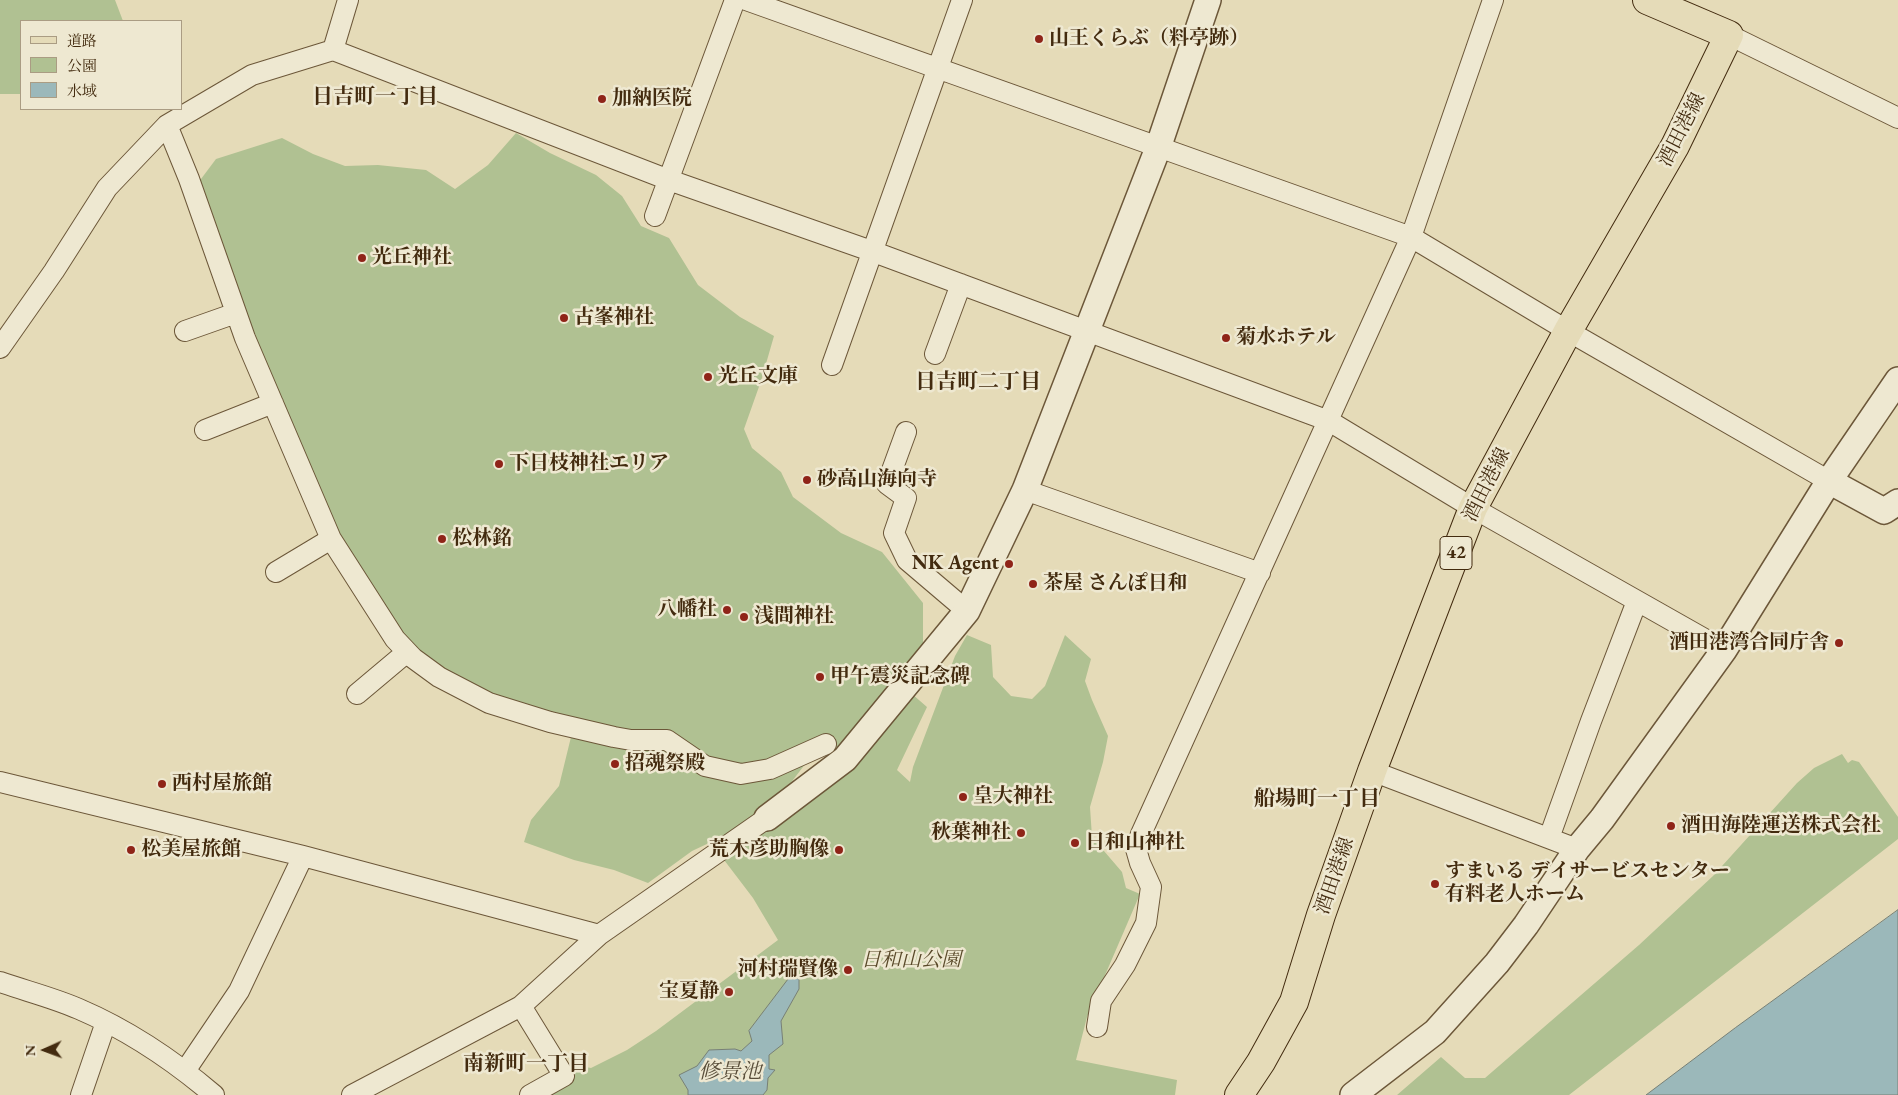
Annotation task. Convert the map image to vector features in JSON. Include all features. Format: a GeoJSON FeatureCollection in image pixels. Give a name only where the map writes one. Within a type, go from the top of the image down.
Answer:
{"type":"FeatureCollection","features":[{"type":"Feature","properties":{"kind":"main road"},"geometry":{"type":"LineString","coordinates":[[1647,0],[1729,35]]}},
{"type":"Feature","properties":{"kind":"main road","name":"酒田港線"},"geometry":{"type":"LineString","coordinates":[[1239,1095],[1294,1002],[1321,915],[1372,771],[1473,508],[1568,331],[1676,146],[1729,35]]}},
{"type":"Feature","properties":{"kind":"street"},"geometry":{"type":"LineString","coordinates":[[333,50],[348,0]]}},
{"type":"Feature","properties":{"kind":"street"},"geometry":{"type":"LineString","coordinates":[[655,216],[735,0]]}},
{"type":"Feature","properties":{"kind":"street"},"geometry":{"type":"LineString","coordinates":[[746,0],[1411,237],[1568,331],[1884,511],[1898,502]]}},
{"type":"Feature","properties":{"kind":"street"},"geometry":{"type":"LineString","coordinates":[[832,364],[874,252],[962,0]]}},
{"type":"Feature","properties":{"kind":"street"},"geometry":{"type":"LineString","coordinates":[[352,1095],[521,1006],[599,935],[767,818],[845,759],[967,611],[1025,490],[1158,148],[1208,0]]}},
{"type":"Feature","properties":{"kind":"street"},"geometry":{"type":"LineString","coordinates":[[1097,1027],[1101,1001],[1125,965],[1146,923],[1151,887],[1136,849],[1140,834],[1411,237],[1493,0]]}},
{"type":"Feature","properties":{"kind":"street"},"geometry":{"type":"LineString","coordinates":[[1729,35],[1898,118]]}},
{"type":"Feature","properties":{"kind":"street"},"geometry":{"type":"LineString","coordinates":[[0,348],[54,271],[107,188],[168,126],[252,74],[333,50],[668,180],[874,252],[1329,421],[1473,508],[1724,650]]}},
{"type":"Feature","properties":{"kind":"street"},"geometry":{"type":"LineString","coordinates":[[168,126],[189,179],[244,338],[331,539],[396,639],[407,652],[439,677],[489,702],[550,722],[614,737],[631,740],[667,740],[705,766],[741,774],[770,769],[826,744]]}},
{"type":"Feature","properties":{"kind":"street"},"geometry":{"type":"LineString","coordinates":[[935,354],[961,284]]}},
{"type":"Feature","properties":{"kind":"street"},"geometry":{"type":"LineString","coordinates":[[185,331],[236,313]]}},
{"type":"Feature","properties":{"kind":"street"},"geometry":{"type":"LineString","coordinates":[[1353,1095],[1435,1032],[1497,963],[1526,925],[1577,849],[1602,819],[1724,650],[1829,481],[1898,380]]}},
{"type":"Feature","properties":{"kind":"street"},"geometry":{"type":"LineString","coordinates":[[204,430],[273,403]]}},
{"type":"Feature","properties":{"kind":"street"},"geometry":{"type":"LineString","coordinates":[[906,432],[887,484],[906,498],[894,533],[907,560],[967,611]]}},
{"type":"Feature","properties":{"kind":"street"},"geometry":{"type":"LineString","coordinates":[[1025,490],[1260,572]]}},
{"type":"Feature","properties":{"kind":"street"},"geometry":{"type":"LineString","coordinates":[[276,572],[331,539]]}},
{"type":"Feature","properties":{"kind":"street"},"geometry":{"type":"LineString","coordinates":[[1549,838],[1637,601]]}},
{"type":"Feature","properties":{"kind":"street"},"geometry":{"type":"LineString","coordinates":[[357,694],[407,652]]}},
{"type":"Feature","properties":{"kind":"street"},"geometry":{"type":"LineString","coordinates":[[1372,771],[1577,849]]}},
{"type":"Feature","properties":{"kind":"street"},"geometry":{"type":"LineString","coordinates":[[0,782],[303,856],[599,935]]}},
{"type":"Feature","properties":{"kind":"street"},"geometry":{"type":"LineString","coordinates":[[185,1071],[240,991],[303,856]]}},
{"type":"Feature","properties":{"kind":"street"},"geometry":{"type":"LineString","coordinates":[[0,982],[80,1009],[106,1022],[130,1035],[185,1071],[214,1095]]}},
{"type":"Feature","properties":{"kind":"street"},"geometry":{"type":"LineString","coordinates":[[521,1006],[564,1076],[536,1093]]}},
{"type":"Feature","properties":{"kind":"street"},"geometry":{"type":"LineString","coordinates":[[81,1095],[106,1022]]}},
{"type":"Feature","properties":{"kind":"green space"},"geometry":{"type":"Polygon","coordinates":[[[0,0],[115,0],[123,20],[20,20],[20,94],[0,94],[0,0]]]}},
{"type":"Feature","properties":{"kind":"green space"},"geometry":{"type":"Polygon","coordinates":[[[516,133],[550,153],[596,175],[622,196],[641,226],[669,238],[698,285],[740,317],[774,336],[744,429],[752,448],[781,472],[793,497],[841,533],[882,552],[923,603],[923,644],[910,671],[848,742],[809,759],[780,797],[743,827],[692,851],[648,883],[614,870],[574,860],[524,842],[531,820],[559,786],[571,737],[439,689],[349,583],[195,187],[216,159],[282,138],[313,154],[345,166],[378,165],[426,170],[455,189],[488,165],[516,133]]]}},
{"type":"Feature","properties":{"kind":"green space","name":"日和山公園"},"geometry":{"type":"Polygon","coordinates":[[[967,635],[991,645],[993,677],[1011,696],[1032,699],[1045,686],[1065,635],[1091,659],[1085,681],[1108,736],[1103,762],[1090,807],[1092,837],[1122,872],[1126,888],[1140,894],[1087,1017],[1076,1060],[1177,1080],[1175,1095],[551,1095],[580,1066],[591,1068],[627,1050],[656,1031],[778,940],[753,898],[718,852],[912,694],[927,707],[897,770],[910,782],[913,767],[955,656],[967,635]]]}},
{"type":"Feature","properties":{"kind":"green space"},"geometry":{"type":"Polygon","coordinates":[[[1842,754],[1848,763],[1852,760],[1859,762],[1898,817],[1898,839],[1569,1095],[1397,1095],[1441,1057],[1465,1078],[1485,1078],[1639,945],[1713,876],[1797,783],[1814,768],[1842,754]]]}},
{"type":"Feature","properties":{"kind":"water"},"geometry":{"type":"Polygon","coordinates":[[[1898,910],[1898,1095],[1646,1095],[1735,1028],[1898,910]]]}},
{"type":"Feature","properties":{"kind":"water","name":"修景池"},"geometry":{"type":"Polygon","coordinates":[[[790,977],[799,979],[799,989],[781,1021],[783,1044],[769,1055],[769,1069],[775,1070],[768,1078],[767,1090],[763,1095],[688,1095],[688,1090],[679,1075],[697,1066],[709,1050],[735,1049],[741,1051],[752,1041],[749,1031],[790,977]]]}},
{"type":"Feature","properties":{"kind":"place","name":"山王くらぶ（料亭跡）"},"geometry":{"type":"Point","coordinates":[1039,39]}},
{"type":"Feature","properties":{"kind":"place","name":"加納医院"},"geometry":{"type":"Point","coordinates":[602,99]}},
{"type":"Feature","properties":{"kind":"place","name":"光丘神社"},"geometry":{"type":"Point","coordinates":[362,258]}},
{"type":"Feature","properties":{"kind":"place","name":"古峯神社"},"geometry":{"type":"Point","coordinates":[564,318]}},
{"type":"Feature","properties":{"kind":"place","name":"菊水ホテル"},"geometry":{"type":"Point","coordinates":[1226,338]}},
{"type":"Feature","properties":{"kind":"place","name":"光丘文庫"},"geometry":{"type":"Point","coordinates":[708,377]}},
{"type":"Feature","properties":{"kind":"place","name":"下日枝神社エリア"},"geometry":{"type":"Point","coordinates":[499,464]}},
{"type":"Feature","properties":{"kind":"place","name":"砂高山海向寺"},"geometry":{"type":"Point","coordinates":[807,480]}},
{"type":"Feature","properties":{"kind":"place","name":"松林銘"},"geometry":{"type":"Point","coordinates":[442,539]}},
{"type":"Feature","properties":{"kind":"place","name":"NK Agent"},"geometry":{"type":"Point","coordinates":[1009,564]}},
{"type":"Feature","properties":{"kind":"place","name":"茶屋 さんぽ日和"},"geometry":{"type":"Point","coordinates":[1033,584]}},
{"type":"Feature","properties":{"kind":"place","name":"八幡社"},"geometry":{"type":"Point","coordinates":[727,610]}},
{"type":"Feature","properties":{"kind":"place","name":"浅間神社"},"geometry":{"type":"Point","coordinates":[744,617]}},
{"type":"Feature","properties":{"kind":"place","name":"酒田港湾合同庁舎"},"geometry":{"type":"Point","coordinates":[1839,643]}},
{"type":"Feature","properties":{"kind":"place","name":"甲午震災記念碑"},"geometry":{"type":"Point","coordinates":[820,677]}},
{"type":"Feature","properties":{"kind":"place","name":"招魂祭殿"},"geometry":{"type":"Point","coordinates":[615,764]}},
{"type":"Feature","properties":{"kind":"place","name":"西村屋旅館"},"geometry":{"type":"Point","coordinates":[162,784]}},
{"type":"Feature","properties":{"kind":"place","name":"皇大神社"},"geometry":{"type":"Point","coordinates":[963,797]}},
{"type":"Feature","properties":{"kind":"place","name":"酒田海陸運送株式会社"},"geometry":{"type":"Point","coordinates":[1671,826]}},
{"type":"Feature","properties":{"kind":"place","name":"秋葉神社"},"geometry":{"type":"Point","coordinates":[1021,833]}},
{"type":"Feature","properties":{"kind":"place","name":"日和山神社"},"geometry":{"type":"Point","coordinates":[1075,843]}},
{"type":"Feature","properties":{"kind":"place","name":"松美屋旅館"},"geometry":{"type":"Point","coordinates":[131,850]}},
{"type":"Feature","properties":{"kind":"place","name":"荒木彦助胸像"},"geometry":{"type":"Point","coordinates":[839,850]}},
{"type":"Feature","properties":{"kind":"place","name":"すまいる デイサービスセンター 有料老人ホーム"},"geometry":{"type":"Point","coordinates":[1435,884]}},
{"type":"Feature","properties":{"kind":"place","name":"河村瑞賢像"},"geometry":{"type":"Point","coordinates":[848,970]}},
{"type":"Feature","properties":{"kind":"place","name":"宝夏静"},"geometry":{"type":"Point","coordinates":[729,992]}},
{"type":"Feature","properties":{"kind":"district","name":"日吉町一丁目"},"geometry":{"type":"Point","coordinates":[375,97]}},
{"type":"Feature","properties":{"kind":"district","name":"日吉町二丁目"},"geometry":{"type":"Point","coordinates":[978,382]}},
{"type":"Feature","properties":{"kind":"district","name":"船場町一丁目"},"geometry":{"type":"Point","coordinates":[1317,799]}},
{"type":"Feature","properties":{"kind":"district","name":"南新町一丁目"},"geometry":{"type":"Point","coordinates":[526,1064]}}]}
